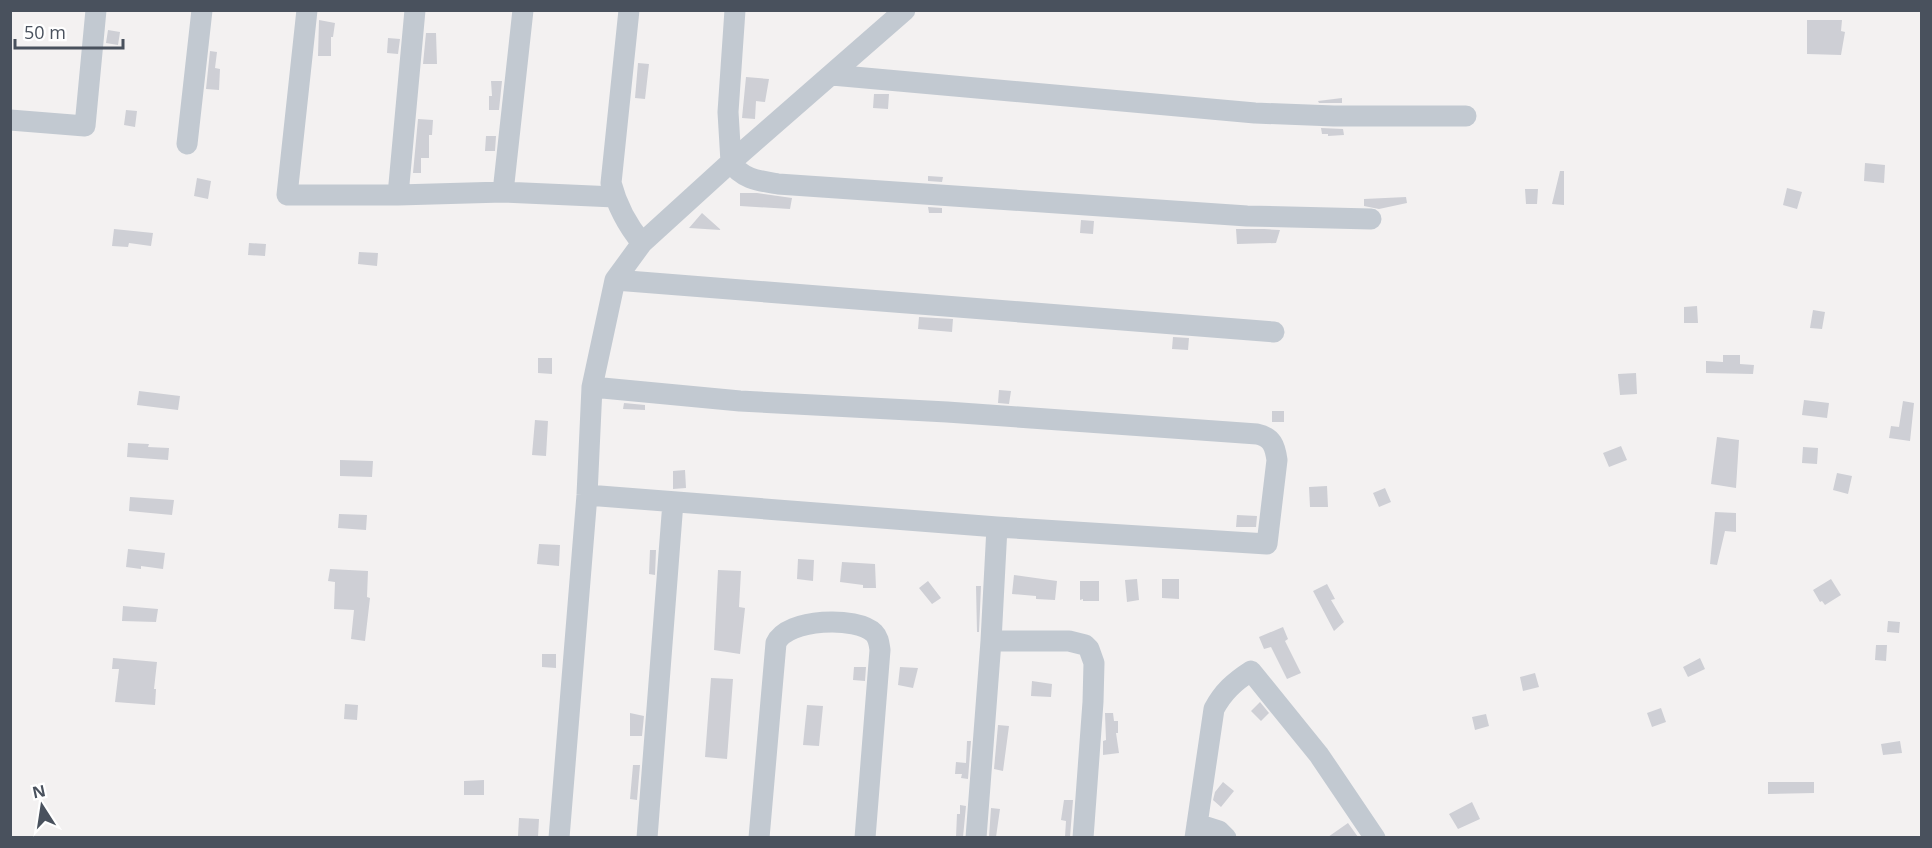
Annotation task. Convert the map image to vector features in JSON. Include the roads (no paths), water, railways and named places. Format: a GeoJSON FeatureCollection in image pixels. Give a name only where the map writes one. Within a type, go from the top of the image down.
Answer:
{"type":"FeatureCollection","features":[{"type":"Feature","properties":{"kind":"street"},"geometry":{"type":"LineString","coordinates":[[10,120],[85,126],[96,10]]}},
{"type":"Feature","properties":{"kind":"street"},"geometry":{"type":"LineString","coordinates":[[187,144],[202,10]]}},
{"type":"Feature","properties":{"kind":"street"},"geometry":{"type":"LineString","coordinates":[[307,10],[287,195],[503,192],[615,197]]}},
{"type":"Feature","properties":{"kind":"street"},"geometry":{"type":"LineString","coordinates":[[399,195],[415,10]]}},
{"type":"Feature","properties":{"kind":"street"},"geometry":{"type":"LineString","coordinates":[[503,192],[523,10]]}},
{"type":"Feature","properties":{"kind":"street"},"geometry":{"type":"LineString","coordinates":[[629,10],[611,183],[626,221],[642,243]]}},
{"type":"Feature","properties":{"kind":"street"},"geometry":{"type":"LineString","coordinates":[[735,10],[728,112],[731,162],[740,173],[746,176],[778,184],[1247,216],[1371,219]]}},
{"type":"Feature","properties":{"kind":"street"},"geometry":{"type":"LineString","coordinates":[[559,837],[587,495],[592,387],[615,280],[642,243],[905,10]]}},
{"type":"Feature","properties":{"kind":"street"},"geometry":{"type":"LineString","coordinates":[[832,75],[1255,113],[1334,116],[1466,116]]}},
{"type":"Feature","properties":{"kind":"street"},"geometry":{"type":"LineString","coordinates":[[615,280],[1275,332]]}},
{"type":"Feature","properties":{"kind":"street"},"geometry":{"type":"LineString","coordinates":[[587,495],[997,527],[1267,544],[1277,460],[1275,448],[1270,439],[1257,434],[947,412],[740,401],[592,387]]}},
{"type":"Feature","properties":{"kind":"street"},"geometry":{"type":"LineString","coordinates":[[647,837],[673,502]]}},
{"type":"Feature","properties":{"kind":"street"},"geometry":{"type":"LineString","coordinates":[[976,837],[997,527]]}},
{"type":"Feature","properties":{"kind":"street"},"geometry":{"type":"LineString","coordinates":[[759,837],[776,643],[783,632],[792,627],[809,622],[828,622],[868,629],[879,639],[865,837]]}},
{"type":"Feature","properties":{"kind":"street"},"geometry":{"type":"LineString","coordinates":[[991,641],[1069,641],[1085,645],[1089,650],[1094,663],[1093,702],[1083,837]]}},
{"type":"Feature","properties":{"kind":"street"},"geometry":{"type":"LineString","coordinates":[[1226,837],[1219,831],[1196,830],[1214,709],[1231,684],[1251,671],[1319,755],[1376,837]]}}]}
